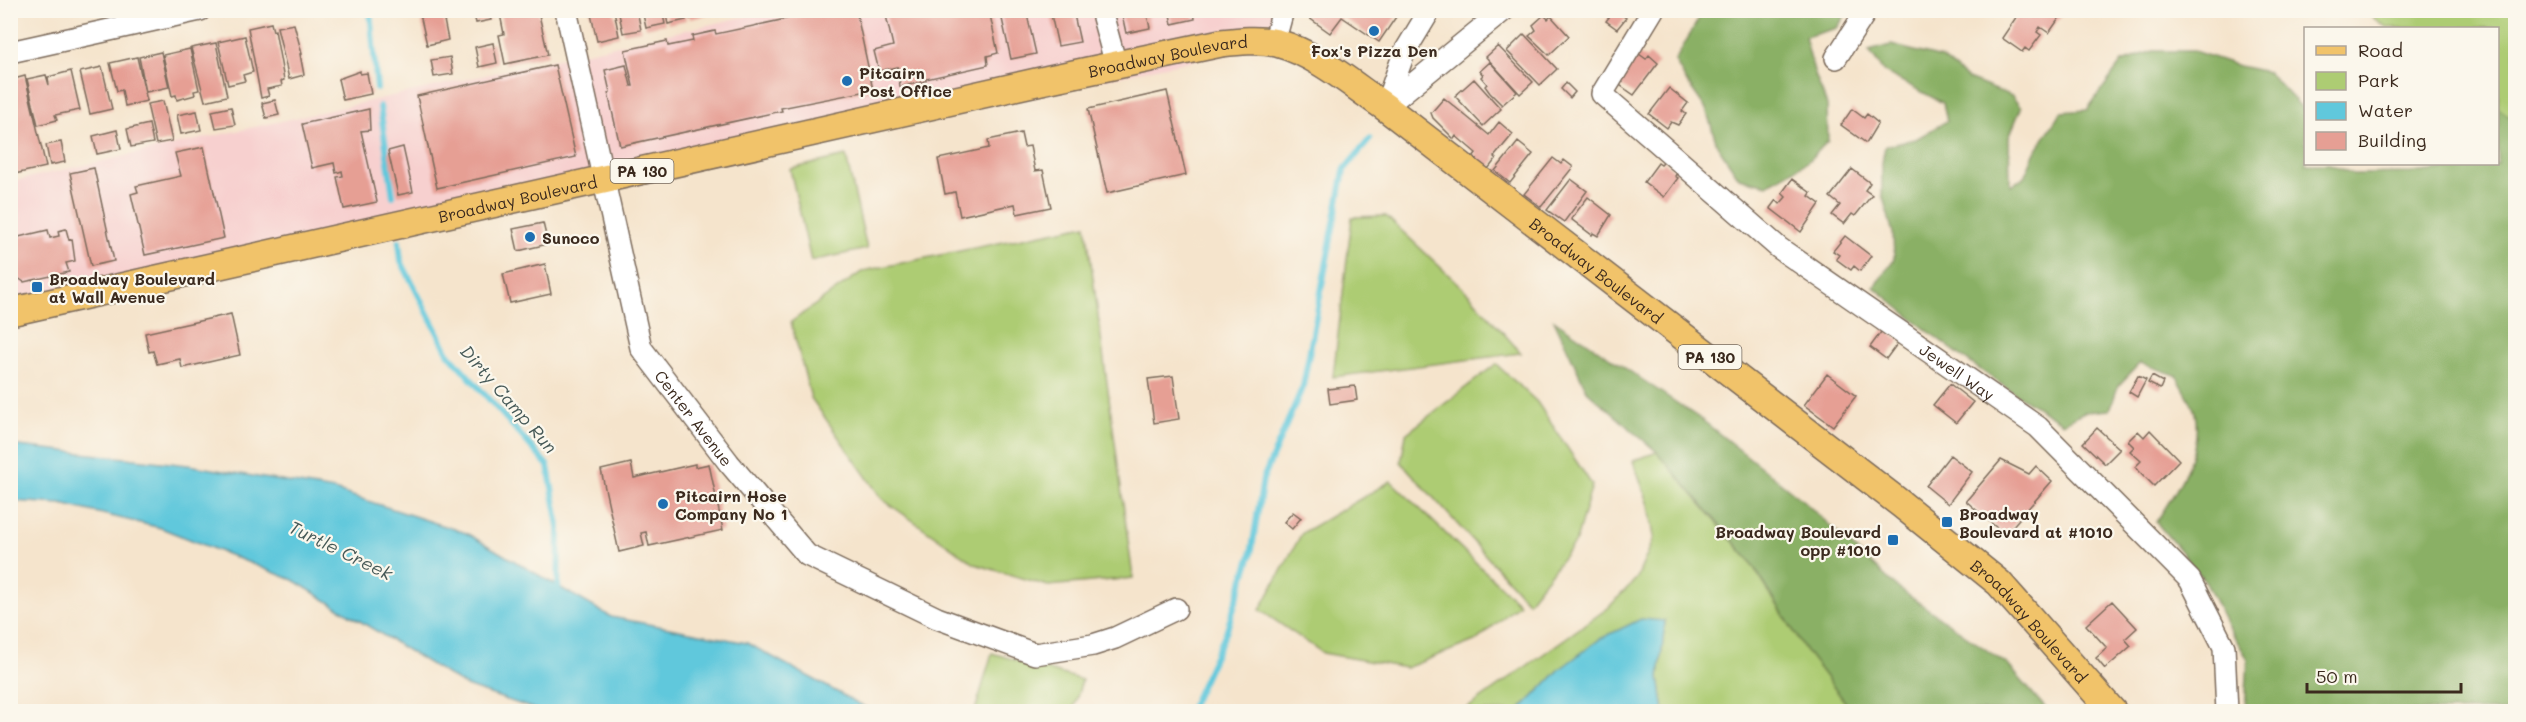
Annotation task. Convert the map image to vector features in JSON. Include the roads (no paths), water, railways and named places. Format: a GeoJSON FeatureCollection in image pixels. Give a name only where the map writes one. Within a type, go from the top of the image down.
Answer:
{"type":"FeatureCollection","features":[{"type":"Feature","properties":{"kind":"main road","name":"Broadway Boulevard"},"geometry":{"type":"LineString","coordinates":[[10,312],[1116,65],[1221,43],[1246,40],[1274,43],[1317,60],[1385,107],[1901,504],[1999,583],[2113,711]]}},
{"type":"Feature","properties":{"kind":"street"},"geometry":{"type":"LineString","coordinates":[[10,52],[200,10]]}},
{"type":"Feature","properties":{"kind":"street","name":"Center Avenue"},"geometry":{"type":"LineString","coordinates":[[566,10],[641,348],[729,463],[807,555],[937,618],[1035,654],[1093,645],[1116,638],[1176,609]]}},
{"type":"Feature","properties":{"kind":"street"},"geometry":{"type":"LineString","coordinates":[[1101,10],[1116,65]]}},
{"type":"Feature","properties":{"kind":"street"},"geometry":{"type":"LineString","coordinates":[[1274,43],[1283,10]]}},
{"type":"Feature","properties":{"kind":"street"},"geometry":{"type":"LineString","coordinates":[[1385,107],[1404,53],[1430,10]]}},
{"type":"Feature","properties":{"kind":"street"},"geometry":{"type":"LineString","coordinates":[[1385,107],[1504,10]]}},
{"type":"Feature","properties":{"kind":"street","name":"Jewell Way"},"geometry":{"type":"LineString","coordinates":[[1653,10],[1602,94],[1779,248],[2038,427],[2190,580],[2224,647],[2227,711]]}},
{"type":"Feature","properties":{"kind":"street"},"geometry":{"type":"LineString","coordinates":[[1836,58],[1867,10]]}},
{"type":"Feature","properties":{"kind":"water","name":"Turtle Creek"},"geometry":{"type":"Polygon","coordinates":[[[10,445],[188,465],[334,490],[466,533],[611,617],[747,643],[872,711],[540,711],[466,686],[293,580],[161,528],[61,504],[11,501],[10,445]]]}},
{"type":"Feature","properties":{"kind":"water"},"geometry":{"type":"Polygon","coordinates":[[[1641,619],[1665,621],[1659,678],[1664,711],[1519,711],[1560,669],[1600,639],[1641,619]]]}},
{"type":"Feature","properties":{"kind":"waterway","name":"Dirty Camp Run"},"geometry":{"type":"LineString","coordinates":[[370,10],[377,89]]}},
{"type":"Feature","properties":{"kind":"waterway","name":"Dirty Camp Run"},"geometry":{"type":"LineString","coordinates":[[380,106],[393,196]]}},
{"type":"Feature","properties":{"kind":"waterway"},"geometry":{"type":"LineString","coordinates":[[1189,712],[1226,632],[1251,555],[1263,479],[1303,386],[1344,170],[1370,139]]}},
{"type":"Feature","properties":{"kind":"waterway","name":"Dirty Camp Run"},"geometry":{"type":"LineString","coordinates":[[399,242],[401,261],[448,353],[548,466],[559,527],[558,593]]}},
{"type":"Feature","properties":{"kind":"place","name":"Fox's Pizza Den"},"geometry":{"type":"Point","coordinates":[1374,31]}},
{"type":"Feature","properties":{"kind":"place","name":"Pitcairn Post Office"},"geometry":{"type":"Point","coordinates":[847,81]}},
{"type":"Feature","properties":{"kind":"place","name":"Sunoco"},"geometry":{"type":"Point","coordinates":[530,237]}},
{"type":"Feature","properties":{"kind":"place","name":"Broadway Boulevard at Wall Avenue"},"geometry":{"type":"Point","coordinates":[37,287]}},
{"type":"Feature","properties":{"kind":"place","name":"Pitcairn Hose Company No 1"},"geometry":{"type":"Point","coordinates":[663,504]}},
{"type":"Feature","properties":{"kind":"place","name":"Broadway Boulevard at #1010"},"geometry":{"type":"Point","coordinates":[1947,522]}},
{"type":"Feature","properties":{"kind":"place","name":"Broadway Boulevard opp #1010"},"geometry":{"type":"Point","coordinates":[1893,540]}}]}
